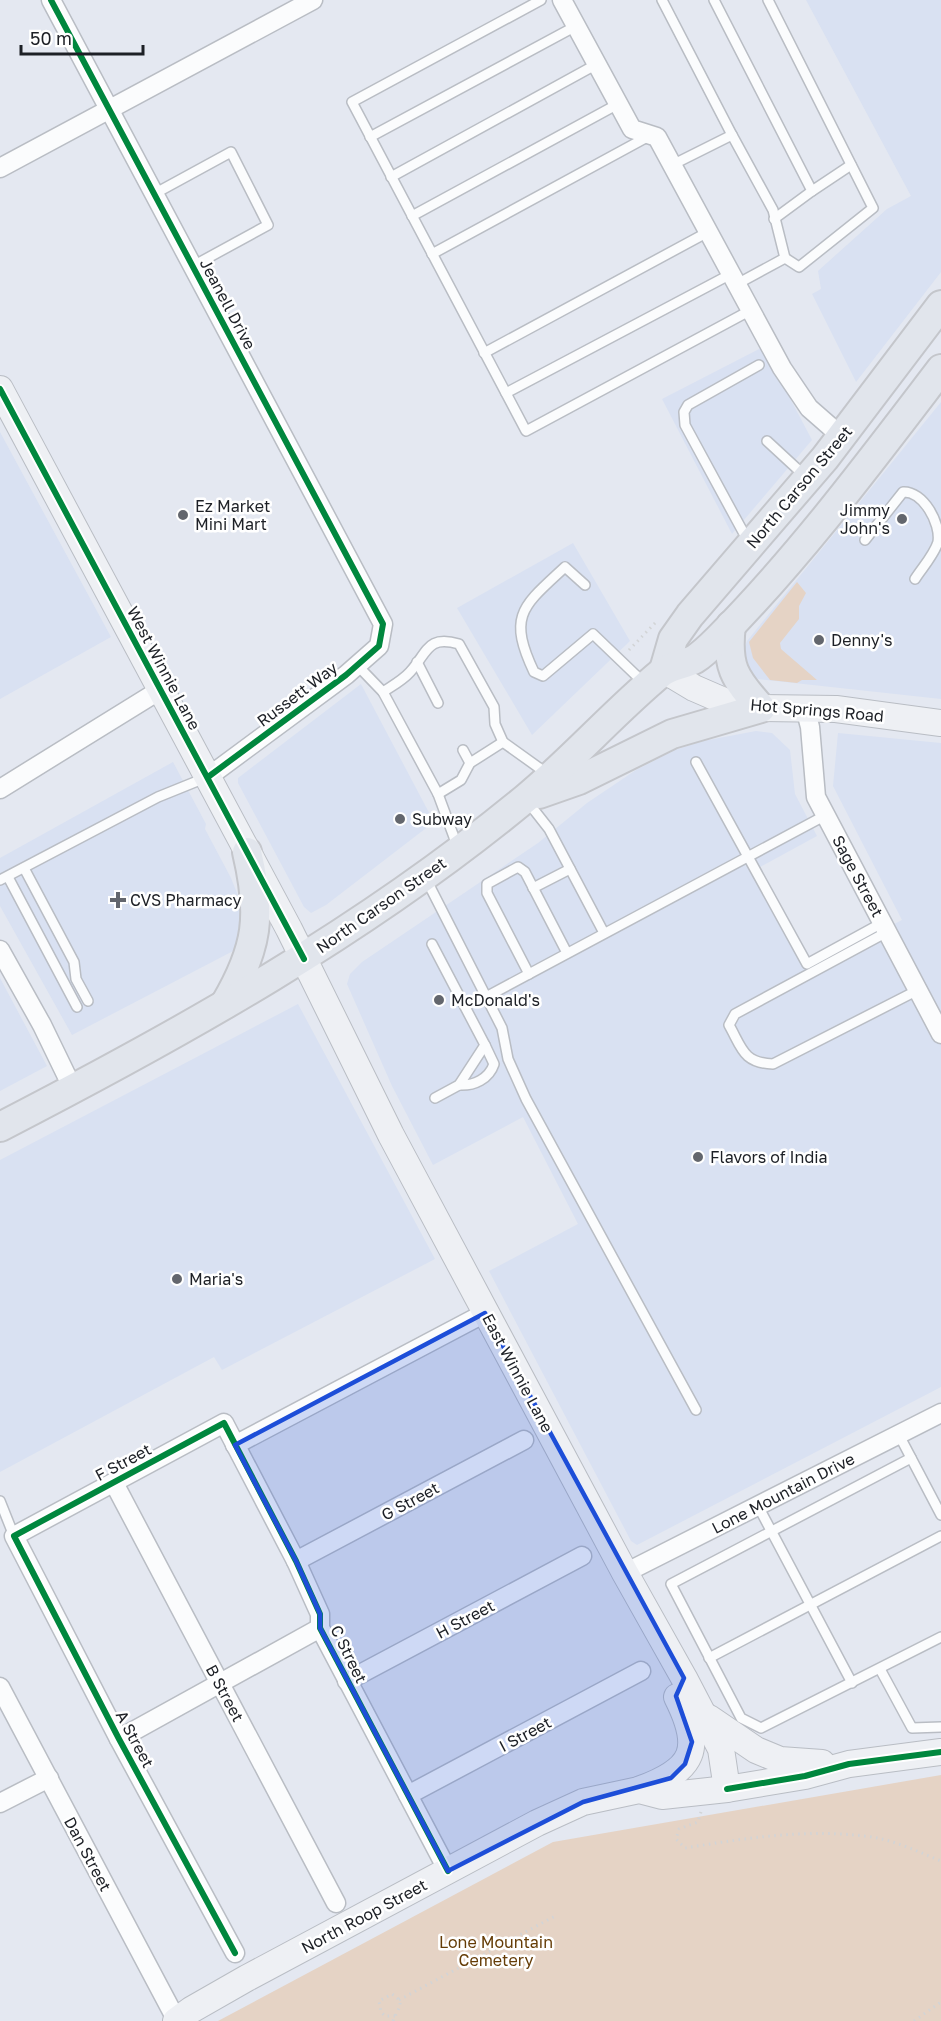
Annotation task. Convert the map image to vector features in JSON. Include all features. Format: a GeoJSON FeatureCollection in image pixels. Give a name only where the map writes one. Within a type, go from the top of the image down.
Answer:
{"type":"FeatureCollection","features":[{"type":"Feature","properties":{"kind":"main road","name":"North Carson Street"},"geometry":{"type":"LineString","coordinates":[[656,678],[673,639],[690,615],[808,478],[941,305]]}},
{"type":"Feature","properties":{"kind":"main road","name":"North Carson Street"},"geometry":{"type":"LineString","coordinates":[[0,1127],[225,1005],[304,959],[424,876],[525,799],[656,678],[695,659],[731,626],[830,512],[941,369]]}},
{"type":"Feature","properties":{"kind":"main road"},"geometry":{"type":"LineString","coordinates":[[808,478],[830,512]]}},
{"type":"Feature","properties":{"kind":"main road"},"geometry":{"type":"LineString","coordinates":[[525,799],[579,780],[672,734],[761,708],[739,684],[729,663],[731,626]]}},
{"type":"Feature","properties":{"kind":"main road"},"geometry":{"type":"LineString","coordinates":[[225,1005],[242,974],[255,937],[257,900],[247,852]]}},
{"type":"Feature","properties":{"kind":"street","name":"Jeanell Drive"},"geometry":{"type":"LineString","coordinates":[[51,0],[381,620]]}},
{"type":"Feature","properties":{"kind":"street"},"geometry":{"type":"LineString","coordinates":[[0,168],[110,110],[287,6],[314,0]]}},
{"type":"Feature","properties":{"kind":"street"},"geometry":{"type":"LineString","coordinates":[[562,0],[632,129],[657,137],[782,368],[808,408],[842,436]]}},
{"type":"Feature","properties":{"kind":"street","name":"West Winnie Lane"},"geometry":{"type":"LineString","coordinates":[[3,402],[208,777],[304,959]]}},
{"type":"Feature","properties":{"kind":"street","name":"Russett Way"},"geometry":{"type":"LineString","coordinates":[[208,777],[379,646],[383,624],[381,620]]}},
{"type":"Feature","properties":{"kind":"street","name":"Hot Springs Road"},"geometry":{"type":"LineString","coordinates":[[656,678],[694,688],[724,700],[761,708],[805,708],[941,723]]}},
{"type":"Feature","properties":{"kind":"street"},"geometry":{"type":"LineString","coordinates":[[0,789],[160,690]]}},
{"type":"Feature","properties":{"kind":"street","name":"Sage Street"},"geometry":{"type":"LineString","coordinates":[[805,708],[810,727],[816,797],[941,1034]]}},
{"type":"Feature","properties":{"kind":"street"},"geometry":{"type":"LineString","coordinates":[[0,950],[42,1025],[73,1089]]}},
{"type":"Feature","properties":{"kind":"street","name":"East Winnie Lane"},"geometry":{"type":"LineString","coordinates":[[304,959],[391,1135],[721,1749],[727,1789]]}},
{"type":"Feature","properties":{"kind":"street"},"geometry":{"type":"LineString","coordinates":[[236,1446],[485,1313]]}},
{"type":"Feature","properties":{"kind":"street","name":"Lone Mountain Drive"},"geometry":{"type":"LineString","coordinates":[[625,1573],[941,1413]]}},
{"type":"Feature","properties":{"kind":"street","name":"F Street"},"geometry":{"type":"LineString","coordinates":[[14,1536],[224,1423],[236,1446]]}},
{"type":"Feature","properties":{"kind":"street","name":"G Street"},"geometry":{"type":"LineString","coordinates":[[296,1562],[524,1440]]}},
{"type":"Feature","properties":{"kind":"street","name":"C Street"},"geometry":{"type":"LineString","coordinates":[[236,1446],[296,1562],[320,1614],[320,1628],[448,1871]]}},
{"type":"Feature","properties":{"kind":"street","name":"B Street"},"geometry":{"type":"LineString","coordinates":[[114,1483],[336,1903]]}},
{"type":"Feature","properties":{"kind":"street","name":"A Street"},"geometry":{"type":"LineString","coordinates":[[14,1536],[119,1739],[235,1953]]}},
{"type":"Feature","properties":{"kind":"street","name":"H Street"},"geometry":{"type":"LineString","coordinates":[[347,1681],[582,1556]]}},
{"type":"Feature","properties":{"kind":"street"},"geometry":{"type":"LineString","coordinates":[[119,1739],[320,1628]]}},
{"type":"Feature","properties":{"kind":"street","name":"I Street"},"geometry":{"type":"LineString","coordinates":[[408,1795],[641,1671]]}},
{"type":"Feature","properties":{"kind":"street"},"geometry":{"type":"LineString","coordinates":[[639,1790],[671,1778],[685,1764],[692,1742],[691,1728],[676,1696],[684,1678]]}},
{"type":"Feature","properties":{"kind":"street","name":"Dan Street"},"geometry":{"type":"LineString","coordinates":[[0,1687],[177,2021]]}},
{"type":"Feature","properties":{"kind":"street"},"geometry":{"type":"LineString","coordinates":[[702,1712],[730,1734],[780,1760],[849,1764]]}},
{"type":"Feature","properties":{"kind":"street","name":"North Roop Street"},"geometry":{"type":"LineString","coordinates":[[177,2021],[191,2010],[247,1978],[537,1823],[583,1802],[639,1790],[662,1796],[727,1789],[805,1776],[849,1764],[941,1752]]}},
{"type":"Feature","properties":{"kind":"street"},"geometry":{"type":"LineString","coordinates":[[0,1803],[49,1778]]}},
{"type":"Feature","properties":{"kind":"lane"},"geometry":{"type":"LineString","coordinates":[[541,0],[352,102],[526,431],[751,310]]}},
{"type":"Feature","properties":{"kind":"lane"},"geometry":{"type":"LineString","coordinates":[[662,0],[773,210],[785,258],[799,267],[873,208],[768,0]]}},
{"type":"Feature","properties":{"kind":"lane"},"geometry":{"type":"LineString","coordinates":[[714,0],[812,190]]}},
{"type":"Feature","properties":{"kind":"lane"},"geometry":{"type":"LineString","coordinates":[[370,137],[576,26]]}},
{"type":"Feature","properties":{"kind":"lane"},"geometry":{"type":"LineString","coordinates":[[392,177],[597,64]]}},
{"type":"Feature","properties":{"kind":"lane"},"geometry":{"type":"LineString","coordinates":[[412,216],[618,104]]}},
{"type":"Feature","properties":{"kind":"lane"},"geometry":{"type":"LineString","coordinates":[[432,254],[651,135]]}},
{"type":"Feature","properties":{"kind":"lane"},"geometry":{"type":"LineString","coordinates":[[672,165],[732,135]]}},
{"type":"Feature","properties":{"kind":"lane"},"geometry":{"type":"LineString","coordinates":[[154,194],[231,152],[268,225],[193,266]]}},
{"type":"Feature","properties":{"kind":"lane"},"geometry":{"type":"LineString","coordinates":[[774,219],[812,190],[851,165]]}},
{"type":"Feature","properties":{"kind":"lane"},"geometry":{"type":"LineString","coordinates":[[484,353],[708,232]]}},
{"type":"Feature","properties":{"kind":"lane"},"geometry":{"type":"LineString","coordinates":[[506,393],[734,279],[785,258]]}},
{"type":"Feature","properties":{"kind":"lane"},"geometry":{"type":"LineString","coordinates":[[750,546],[685,425],[683,416],[686,407],[693,402],[759,365]]}},
{"type":"Feature","properties":{"kind":"lane"},"geometry":{"type":"LineString","coordinates":[[767,441],[808,478]]}},
{"type":"Feature","properties":{"kind":"lane"},"geometry":{"type":"LineString","coordinates":[[865,540],[897,496],[910,492],[918,497],[931,512],[938,529],[938,542],[915,579]]}},
{"type":"Feature","properties":{"kind":"lane"},"geometry":{"type":"LineString","coordinates":[[585,585],[565,567],[530,600],[519,622],[523,650],[534,672],[543,676],[593,634],[656,678]]}},
{"type":"Feature","properties":{"kind":"lane"},"geometry":{"type":"LineString","coordinates":[[383,692],[409,674],[430,645],[443,640],[459,644],[494,707],[495,724],[502,742],[550,777]]}},
{"type":"Feature","properties":{"kind":"lane"},"geometry":{"type":"LineString","coordinates":[[417,662],[438,703]]}},
{"type":"Feature","properties":{"kind":"lane"},"geometry":{"type":"LineString","coordinates":[[357,665],[383,692],[438,794],[459,850]]}},
{"type":"Feature","properties":{"kind":"lane"},"geometry":{"type":"LineString","coordinates":[[438,794],[461,780],[470,763],[502,742]]}},
{"type":"Feature","properties":{"kind":"lane"},"geometry":{"type":"LineString","coordinates":[[463,750],[470,763]]}},
{"type":"Feature","properties":{"kind":"lane"},"geometry":{"type":"LineString","coordinates":[[696,762],[750,856],[807,964],[885,927]]}},
{"type":"Feature","properties":{"kind":"lane"},"geometry":{"type":"LineString","coordinates":[[77,1007],[4,878],[158,797],[208,777]]}},
{"type":"Feature","properties":{"kind":"lane"},"geometry":{"type":"LineString","coordinates":[[525,799],[549,829],[604,933]]}},
{"type":"Feature","properties":{"kind":"lane"},"geometry":{"type":"LineString","coordinates":[[486,997],[826,815]]}},
{"type":"Feature","properties":{"kind":"lane"},"geometry":{"type":"LineString","coordinates":[[529,974],[487,892],[488,884],[518,867],[525,872],[567,953]]}},
{"type":"Feature","properties":{"kind":"lane"},"geometry":{"type":"LineString","coordinates":[[24,868],[75,962],[76,979],[88,1001]]}},
{"type":"Feature","properties":{"kind":"lane"},"geometry":{"type":"LineString","coordinates":[[533,888],[570,868]]}},
{"type":"Feature","properties":{"kind":"lane"},"geometry":{"type":"LineString","coordinates":[[424,876],[502,1028],[508,1059],[526,1099],[696,1410]]}},
{"type":"Feature","properties":{"kind":"lane"},"geometry":{"type":"LineString","coordinates":[[885,927],[735,1014],[729,1025],[746,1057],[758,1063],[773,1064],[918,990]]}},
{"type":"Feature","properties":{"kind":"lane"},"geometry":{"type":"LineString","coordinates":[[432,944],[494,1064],[489,1074],[469,1086],[459,1085]]}},
{"type":"Feature","properties":{"kind":"lane"},"geometry":{"type":"LineString","coordinates":[[435,1098],[459,1085],[485,1045]]}},
{"type":"Feature","properties":{"kind":"lane"},"geometry":{"type":"LineString","coordinates":[[899,1435],[941,1515]]}},
{"type":"Feature","properties":{"kind":"lane"},"geometry":{"type":"LineString","coordinates":[[911,1458],[671,1584],[741,1718],[761,1728],[941,1636]]}},
{"type":"Feature","properties":{"kind":"lane"},"geometry":{"type":"LineString","coordinates":[[0,1501],[14,1536]]}},
{"type":"Feature","properties":{"kind":"lane"},"geometry":{"type":"LineString","coordinates":[[758,1506],[852,1683]]}},
{"type":"Feature","properties":{"kind":"lane"},"geometry":{"type":"LineString","coordinates":[[709,1658],[941,1536]]}},
{"type":"Feature","properties":{"kind":"lane"},"geometry":{"type":"LineString","coordinates":[[880,1669],[912,1728],[941,1727]]}},
{"type":"Feature","properties":{"kind":"path"},"geometry":{"type":"LineString","coordinates":[[701,1811],[698,1822],[682,1827],[677,1834],[678,1842],[685,1848],[785,1833],[828,1834],[888,1841],[941,1861]]}},
{"type":"Feature","properties":{"kind":"path"},"geometry":{"type":"LineString","coordinates":[[399,2000],[557,1915]]}},
{"type":"Feature","properties":{"kind":"path"},"geometry":{"type":"LineString","coordinates":[[393,2021],[401,2007],[399,2000],[392,1994],[379,2001],[381,2012],[385,2016],[395,2016]]}},
{"type":"Feature","properties":{"kind":"path"},"geometry":{"type":"LineString","coordinates":[[914,2021],[941,2002]]}},
{"type":"Feature","properties":{"kind":"highlighted area"},"geometry":{"type":"Polygon","coordinates":[[[485,1313],[684,1678],[676,1696],[692,1742],[685,1764],[671,1778],[583,1802],[448,1871],[320,1628],[320,1614],[296,1561],[235,1445],[485,1313]]]}},
{"type":"Feature","properties":{"kind":"shaded area"},"geometry":{"type":"Polygon","coordinates":[[[806,0],[941,0],[941,272],[856,382],[812,294],[821,289],[818,271],[887,209],[911,196],[806,0]]]}},
{"type":"Feature","properties":{"kind":"shaded area"},"geometry":{"type":"Polygon","coordinates":[[[763,347],[812,440],[732,534],[662,399],[763,347]]]}},
{"type":"Feature","properties":{"kind":"shaded area"},"geometry":{"type":"Polygon","coordinates":[[[941,402],[941,699],[758,679],[750,673],[742,654],[747,641],[941,402]]]}},
{"type":"Feature","properties":{"kind":"shaded area"},"geometry":{"type":"Polygon","coordinates":[[[0,432],[111,637],[0,699],[0,432]]]}},
{"type":"Feature","properties":{"kind":"shaded area"},"geometry":{"type":"Polygon","coordinates":[[[573,543],[630,641],[532,735],[457,608],[573,543]]]}},
{"type":"Feature","properties":{"kind":"shaded area"},"geometry":{"type":"Polygon","coordinates":[[[361,684],[434,822],[326,905],[311,913],[304,907],[238,783],[238,778],[361,684]]]}},
{"type":"Feature","properties":{"kind":"shaded area"},"geometry":{"type":"Polygon","coordinates":[[[756,731],[772,733],[790,750],[795,794],[817,836],[760,867],[812,967],[902,920],[833,786],[838,733],[941,743],[941,1387],[637,1545],[631,1541],[489,1271],[578,1224],[523,1117],[433,1165],[392,1086],[347,984],[350,974],[362,962],[538,843],[587,803],[636,770],[675,750],[703,741],[756,731]]]}},
{"type":"Feature","properties":{"kind":"shaded area"},"geometry":{"type":"Polygon","coordinates":[[[173,762],[206,824],[205,829],[231,878],[243,908],[237,949],[72,1035],[0,906],[0,858],[173,762]]]}},
{"type":"Feature","properties":{"kind":"shaded area"},"geometry":{"type":"Polygon","coordinates":[[[0,978],[47,1066],[0,1091],[0,978]]]}},
{"type":"Feature","properties":{"kind":"shaded area"},"geometry":{"type":"Polygon","coordinates":[[[298,1004],[435,1259],[222,1370],[214,1357],[0,1472],[0,1160],[298,1004]]]}},
{"type":"Feature","properties":{"kind":"green space"},"geometry":{"type":"Polygon","coordinates":[[[797,582],[806,593],[799,606],[799,619],[780,643],[781,649],[817,680],[802,680],[797,683],[770,680],[753,658],[749,642],[797,582]]]}},
{"type":"Feature","properties":{"kind":"green space","name":"Lone Mountain Cemetery"},"geometry":{"type":"Polygon","coordinates":[[[941,1775],[941,2021],[218,2021],[553,1842],[941,1775]]]}},
{"type":"Feature","properties":{"kind":"cycle path"},"geometry":{"type":"LineString","coordinates":[[51,0],[383,624],[379,646],[346,675],[208,777]]}},
{"type":"Feature","properties":{"kind":"cycle path"},"geometry":{"type":"LineString","coordinates":[[0,389],[304,959]]}},
{"type":"Feature","properties":{"kind":"cycle path"},"geometry":{"type":"LineString","coordinates":[[235,1953],[119,1739],[14,1536],[224,1423],[296,1561],[320,1614],[320,1628],[448,1871]]}},
{"type":"Feature","properties":{"kind":"cycle path"},"geometry":{"type":"LineString","coordinates":[[727,1789],[805,1776],[849,1764],[941,1752]]}},
{"type":"Feature","properties":{"kind":"place","name":"Ez Market Mini Mart"},"geometry":{"type":"Point","coordinates":[183,515]}},
{"type":"Feature","properties":{"kind":"place","name":"Jimmy John's"},"geometry":{"type":"Point","coordinates":[902,519]}},
{"type":"Feature","properties":{"kind":"place","name":"Denny's"},"geometry":{"type":"Point","coordinates":[819,640]}},
{"type":"Feature","properties":{"kind":"place","name":"Subway"},"geometry":{"type":"Point","coordinates":[400,819]}},
{"type":"Feature","properties":{"kind":"place","name":"CVS Pharmacy"},"geometry":{"type":"Point","coordinates":[118,900]}},
{"type":"Feature","properties":{"kind":"place","name":"McDonald's"},"geometry":{"type":"Point","coordinates":[439,1000]}},
{"type":"Feature","properties":{"kind":"place","name":"Flavors of India"},"geometry":{"type":"Point","coordinates":[698,1157]}},
{"type":"Feature","properties":{"kind":"place","name":"Maria's"},"geometry":{"type":"Point","coordinates":[177,1279]}}]}
